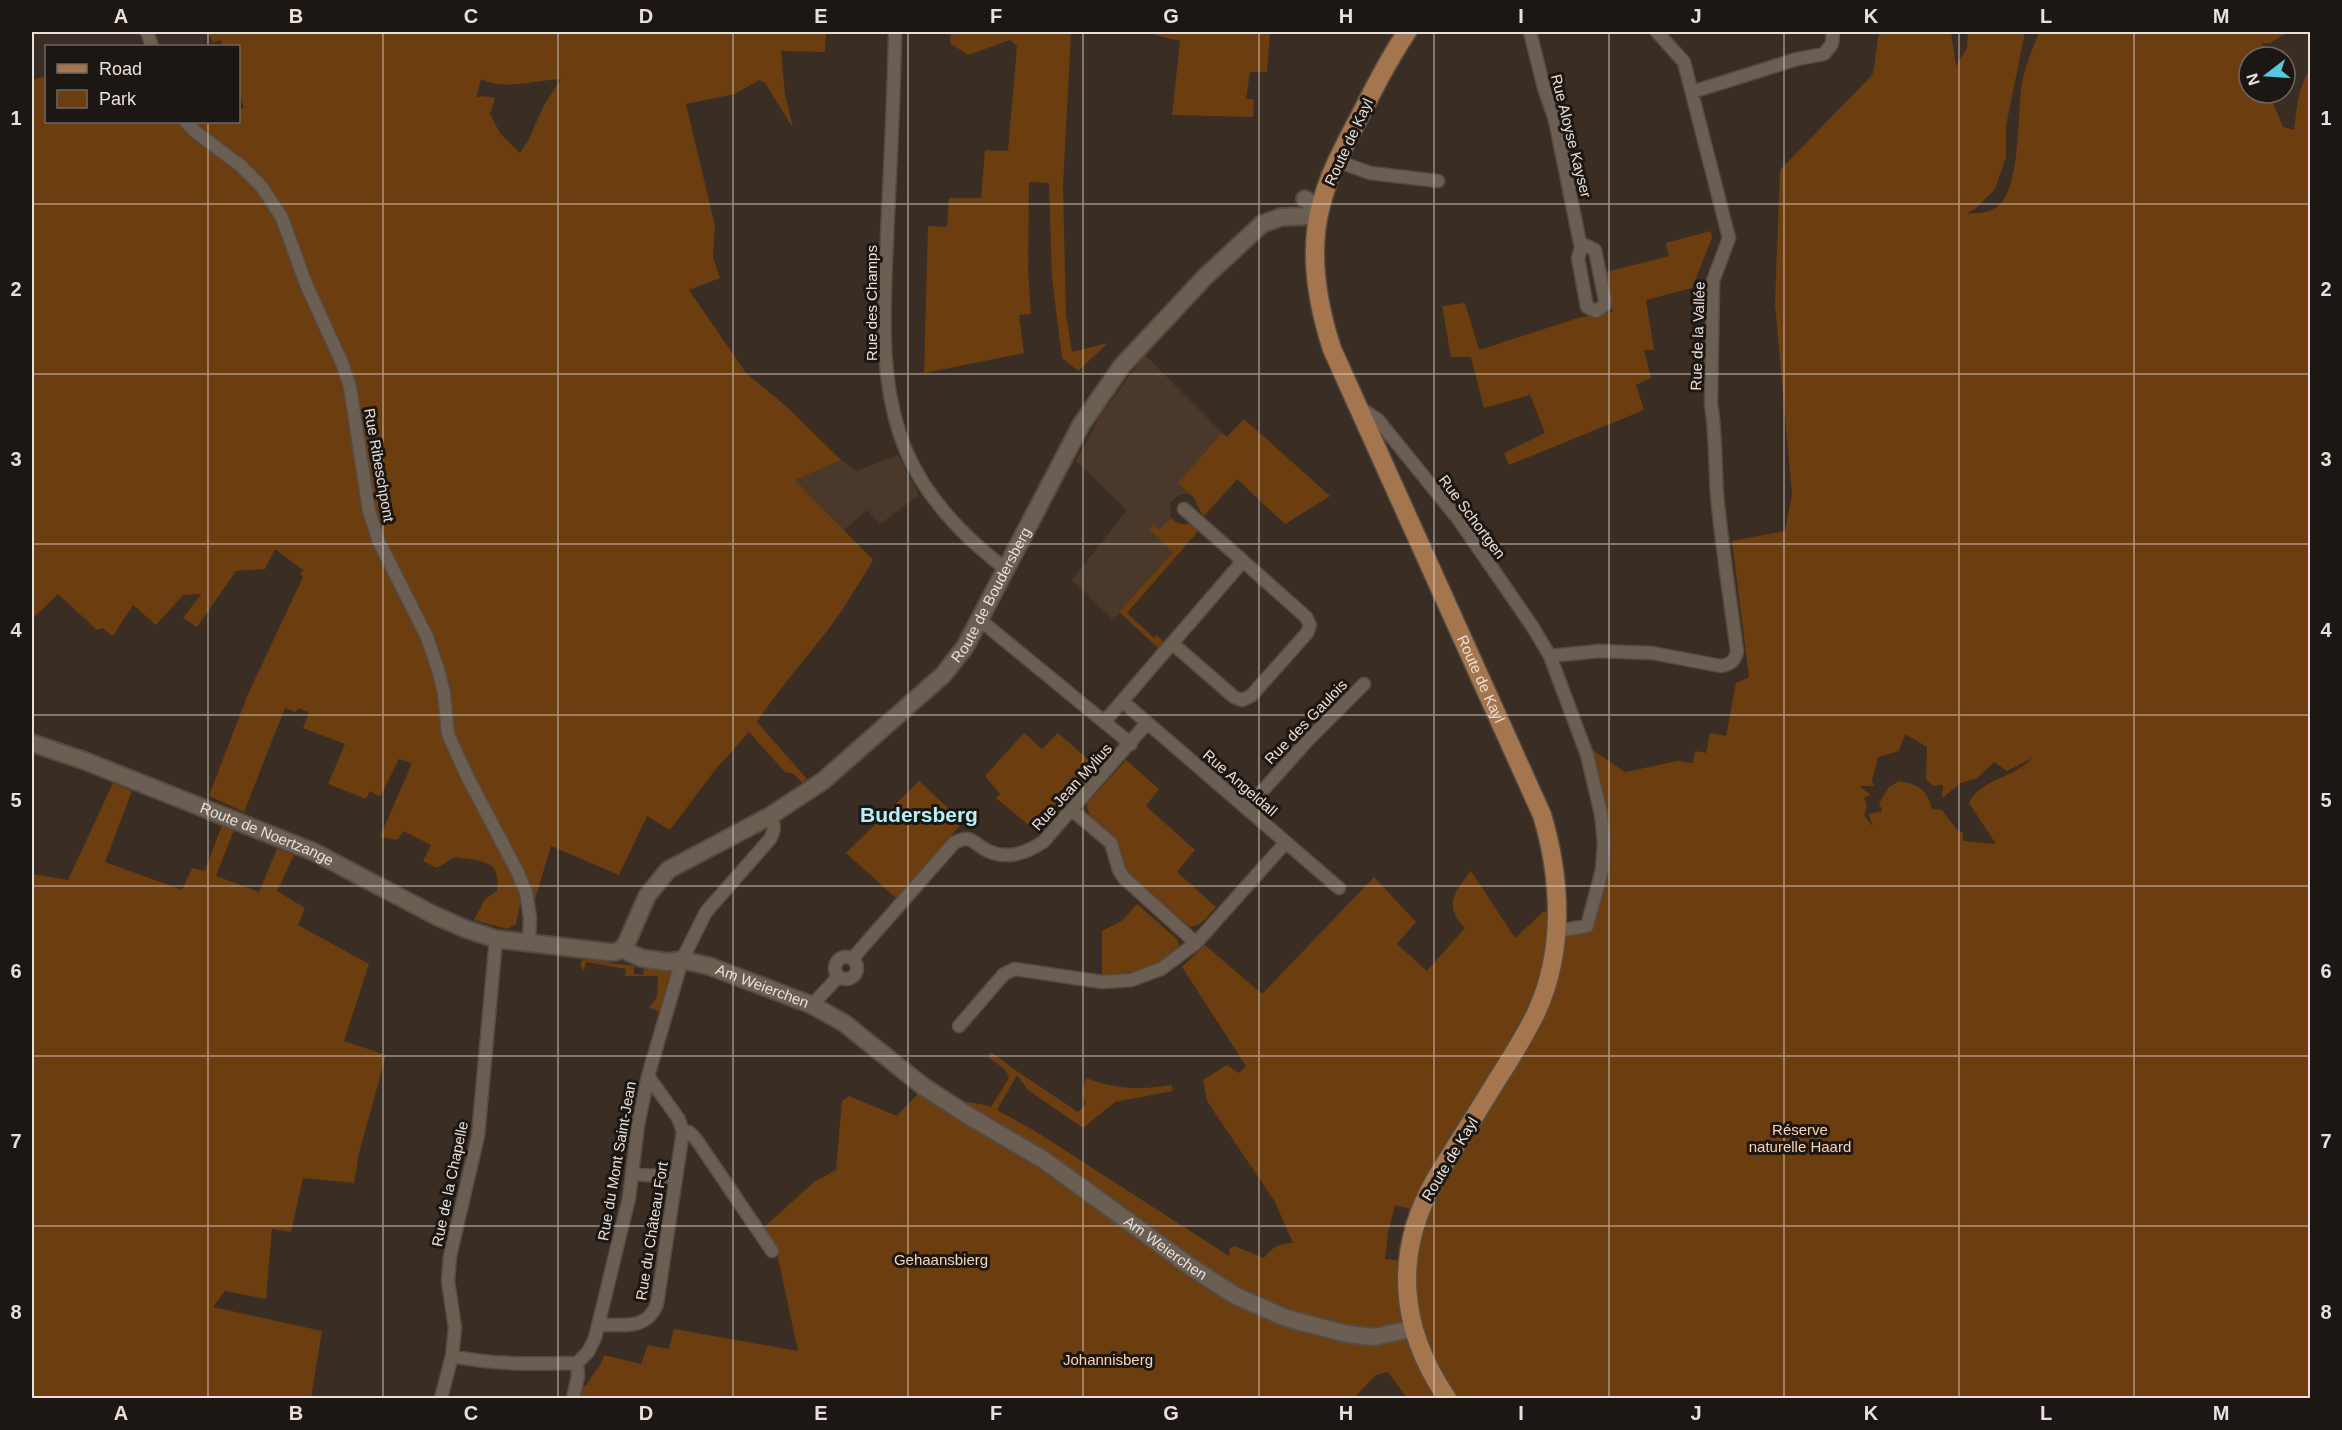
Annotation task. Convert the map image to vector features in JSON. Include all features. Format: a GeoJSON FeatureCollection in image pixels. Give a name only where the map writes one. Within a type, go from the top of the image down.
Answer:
{"type":"FeatureCollection","features":[{"type":"Feature","properties":{"kind":"main road","name":"Route de Kayl"},"geometry":{"type":"LineString","coordinates":[[1407,32],[1393,51],[1337,161],[1312,204],[1321,309],[1332,349],[1542,815],[1553,858],[1558,896],[1557,931],[1550,969],[1537,1011],[1436,1178],[1419,1212],[1415,1226],[1407,1276],[1412,1329],[1425,1362],[1447,1398]]}},
{"type":"Feature","properties":{"kind":"main road","name":"Route de Boudersberg"},"geometry":{"type":"LineString","coordinates":[[624,945],[647,896],[668,870],[770,816],[823,781],[943,675],[966,647],[1082,425],[1120,366],[1198,284],[1262,224],[1281,217],[1309,216],[1312,204]]}},
{"type":"Feature","properties":{"kind":"main road","name":"Route de Noertzange"},"geometry":{"type":"LineString","coordinates":[[32,743],[96,765],[314,852],[436,916],[466,929],[496,939],[615,952],[624,945]]}},
{"type":"Feature","properties":{"kind":"main road","name":"Am Weierchen"},"geometry":{"type":"LineString","coordinates":[[624,945],[640,958],[667,962],[682,960],[709,966],[812,1005],[844,1023],[924,1087],[1044,1160],[1191,1267],[1236,1296],[1286,1318],[1347,1334],[1374,1337],[1412,1329]]}},
{"type":"Feature","properties":{"kind":"street","name":"Rue des Champs"},"geometry":{"type":"LineString","coordinates":[[895,32],[885,325],[888,375],[894,407],[906,452],[927,490],[979,550],[1007,570]]}},
{"type":"Feature","properties":{"kind":"street","name":"Rue Aloyse Kayser"},"geometry":{"type":"LineString","coordinates":[[1530,32],[1544,88],[1555,120],[1581,248],[1578,258],[1587,307],[1596,311],[1602,309],[1605,300],[1596,255],[1591,246],[1581,248]]}},
{"type":"Feature","properties":{"kind":"street","name":"Rue de la Vallée"},"geometry":{"type":"LineString","coordinates":[[1550,656],[1599,651],[1652,653],[1721,666],[1730,665],[1736,659],[1737,651],[1720,520],[1711,404],[1713,281],[1729,238],[1684,62],[1657,32]]}},
{"type":"Feature","properties":{"kind":"street"},"geometry":{"type":"LineString","coordinates":[[1692,92],[1797,58],[1824,54],[1832,44],[1833,32]]}},
{"type":"Feature","properties":{"kind":"street","name":"Rue Ribeschpont"},"geometry":{"type":"LineString","coordinates":[[187,123],[262,187],[282,218],[306,284],[342,363],[350,387],[369,511],[380,542],[431,648],[444,693],[448,734],[526,892],[530,918],[529,943]]}},
{"type":"Feature","properties":{"kind":"street"},"geometry":{"type":"LineString","coordinates":[[1337,161],[1370,173],[1438,181]]}},
{"type":"Feature","properties":{"kind":"street","name":"Rue Schortgen"},"geometry":{"type":"LineString","coordinates":[[1358,406],[1378,420],[1459,520],[1550,656],[1574,718],[1594,780],[1604,843],[1602,870],[1587,926],[1557,931]]}},
{"type":"Feature","properties":{"kind":"street"},"geometry":{"type":"LineString","coordinates":[[1172,643],[1234,697],[1242,700],[1251,696],[1307,633],[1310,625],[1306,617],[1184,509]]}},
{"type":"Feature","properties":{"kind":"street"},"geometry":{"type":"LineString","coordinates":[[1105,721],[1243,561]]}},
{"type":"Feature","properties":{"kind":"street"},"geometry":{"type":"LineString","coordinates":[[980,620],[1131,744]]}},
{"type":"Feature","properties":{"kind":"street","name":"Rue des Gaulois"},"geometry":{"type":"LineString","coordinates":[[1246,808],[1309,739],[1364,684]]}},
{"type":"Feature","properties":{"kind":"street","name":"Rue Angeldall"},"geometry":{"type":"LineString","coordinates":[[1122,701],[1339,888]]}},
{"type":"Feature","properties":{"kind":"street","name":"Rue Jean Mylius"},"geometry":{"type":"LineString","coordinates":[[812,1005],[838,976],[835,972],[837,961],[841,957],[852,959],[954,843],[963,838],[971,839],[989,851],[1008,855],[1026,853],[1043,842],[1147,723]]}},
{"type":"Feature","properties":{"kind":"street"},"geometry":{"type":"LineString","coordinates":[[1072,810],[1111,843],[1119,870],[1124,878],[1196,943]]}},
{"type":"Feature","properties":{"kind":"street","name":"Rue du Mont Saint-Jean"},"geometry":{"type":"LineString","coordinates":[[573,1398],[578,1376],[577,1363],[588,1352],[598,1325],[629,1198],[638,1125],[648,1076],[682,960],[706,912],[770,839],[774,830],[774,822],[770,816]]}},
{"type":"Feature","properties":{"kind":"street"},"geometry":{"type":"LineString","coordinates":[[959,1026],[1004,974],[1015,969],[1102,982],[1131,980],[1161,969],[1196,943],[1286,842]]}},
{"type":"Feature","properties":{"kind":"street","name":"Rue de la Chapelle"},"geometry":{"type":"LineString","coordinates":[[441,1398],[452,1356],[455,1328],[448,1281],[450,1256],[478,1136],[496,939]]}},
{"type":"Feature","properties":{"kind":"street"},"geometry":{"type":"LineString","coordinates":[[648,1076],[678,1118],[682,1131],[689,1132],[696,1139],[772,1251]]}},
{"type":"Feature","properties":{"kind":"street","name":"Rue du Château Fort"},"geometry":{"type":"LineString","coordinates":[[598,1325],[636,1324],[646,1321],[653,1314],[657,1304],[682,1131]]}},
{"type":"Feature","properties":{"kind":"street"},"geometry":{"type":"LineString","coordinates":[[632,1174],[676,1177]]}},
{"type":"Feature","properties":{"kind":"street"},"geometry":{"type":"LineString","coordinates":[[452,1356],[513,1365],[577,1363]]}},
{"type":"Feature","properties":{"kind":"shaded area"},"geometry":{"type":"Polygon","coordinates":[[[1145,355],[1227,437],[1244,419],[1330,496],[1285,524],[1238,479],[1204,516],[1194,498],[1188,494],[1181,494],[1170,504],[1171,518],[1159,531],[1173,551],[1113,620],[1072,580],[1127,510],[1076,461],[1100,416],[1145,355]]]}},
{"type":"Feature","properties":{"kind":"shaded area"},"geometry":{"type":"Polygon","coordinates":[[[898,455],[919,495],[880,524],[867,510],[843,531],[795,480],[841,460],[857,471],[898,455]]]}},
{"type":"Feature","properties":{"kind":"green space"},"geometry":{"type":"Polygon","coordinates":[[[208,32],[826,33],[825,52],[781,51],[785,94],[793,128],[765,83],[759,80],[735,94],[686,104],[715,226],[713,257],[720,278],[689,290],[746,373],[787,407],[841,460],[795,480],[873,560],[834,622],[757,722],[807,779],[802,783],[794,774],[785,772],[749,732],[715,770],[670,830],[647,816],[619,875],[551,846],[535,899],[522,894],[516,924],[507,929],[474,920],[485,899],[497,891],[498,881],[492,867],[481,861],[455,857],[437,868],[423,861],[431,845],[403,831],[398,840],[380,837],[412,763],[399,759],[380,797],[370,791],[366,799],[328,784],[345,744],[303,728],[309,712],[298,708],[296,712],[285,708],[244,812],[209,796],[248,694],[303,577],[300,574],[304,571],[275,549],[265,569],[236,571],[197,627],[183,618],[201,594],[183,595],[156,625],[133,605],[113,636],[102,628],[97,630],[58,594],[32,619],[32,80],[45,76],[45,123],[240,123],[240,109],[244,108],[240,95],[240,45],[222,45],[220,40],[213,43],[208,32]],[[481,79],[476,98],[481,96],[495,98],[490,114],[500,133],[520,153],[544,105],[561,79],[510,85],[481,79]]]}},
{"type":"Feature","properties":{"kind":"green space"},"geometry":{"type":"Polygon","coordinates":[[[951,32],[1071,32],[1063,186],[1066,315],[1072,352],[1108,343],[1078,371],[1062,358],[1052,278],[1049,183],[1029,182],[1028,269],[1031,314],[1019,315],[1024,353],[924,373],[928,226],[947,227],[949,198],[981,198],[985,150],[1008,151],[1017,46],[1010,40],[968,55],[950,43],[951,32]]]}},
{"type":"Feature","properties":{"kind":"green space"},"geometry":{"type":"Polygon","coordinates":[[[1155,32],[1270,32],[1267,72],[1250,72],[1246,99],[1254,99],[1253,117],[1172,115],[1180,41],[1155,35],[1155,32]]]}},
{"type":"Feature","properties":{"kind":"green space"},"geometry":{"type":"Polygon","coordinates":[[[1270,32],[1306,32],[1305,34],[1270,32]]]}},
{"type":"Feature","properties":{"kind":"green space"},"geometry":{"type":"Polygon","coordinates":[[[1879,32],[1951,32],[1956,66],[1967,48],[1968,32],[2025,32],[2006,126],[2006,157],[1995,189],[1975,209],[1967,213],[1987,212],[1998,206],[2005,197],[2017,151],[2022,81],[2039,32],[2289,32],[2270,43],[2262,43],[2262,45],[2237,45],[2237,105],[2274,105],[2283,127],[2294,130],[2300,90],[2310,69],[2310,1398],[1407,1398],[1388,1372],[1376,1375],[1354,1398],[573,1398],[575,1390],[587,1385],[604,1355],[641,1364],[648,1345],[669,1349],[674,1329],[798,1351],[777,1253],[762,1229],[814,1182],[836,1170],[842,1101],[849,1096],[897,1116],[924,1087],[942,1099],[991,1107],[1009,1078],[1006,1070],[988,1057],[991,1052],[1078,1112],[1086,1104],[1082,1094],[1086,1078],[1129,1088],[1172,1085],[1173,1091],[1115,1102],[1083,1128],[1028,1090],[1017,1075],[997,1110],[1035,1131],[1229,1256],[1230,1248],[1235,1246],[1264,1258],[1277,1246],[1293,1243],[1275,1202],[1207,1101],[1203,1080],[1227,1065],[1239,1073],[1246,1066],[1182,967],[1205,945],[1262,994],[1374,877],[1416,922],[1397,944],[1427,971],[1465,928],[1454,913],[1453,899],[1471,871],[1515,938],[1543,912],[1549,910],[1548,930],[1594,925],[1605,877],[1607,839],[1602,793],[1591,749],[1625,772],[1678,761],[1693,763],[1695,751],[1706,753],[1710,733],[1726,736],[1736,683],[1749,677],[1732,541],[1785,531],[1792,494],[1775,304],[1780,170],[1873,74],[1879,32]],[[1905,734],[1899,751],[1878,757],[1872,781],[1874,786],[1859,786],[1871,795],[1864,798],[1867,806],[1864,815],[1873,827],[1869,814],[1882,811],[1879,803],[1889,787],[1899,781],[1912,784],[1925,792],[1932,809],[1942,810],[1957,830],[1963,833],[1963,841],[1996,844],[1969,803],[1974,795],[1989,783],[2017,770],[2032,758],[2007,771],[1994,762],[1977,778],[1961,783],[1942,798],[1943,785],[1933,786],[1926,779],[1927,747],[1905,734]],[[1395,1205],[1388,1232],[1385,1259],[1408,1261],[1419,1211],[1395,1205]]]}},
{"type":"Feature","properties":{"kind":"green space"},"geometry":{"type":"Polygon","coordinates":[[[1711,231],[1712,238],[1692,288],[1646,300],[1654,350],[1644,350],[1651,378],[1636,385],[1644,410],[1509,465],[1504,453],[1545,433],[1530,395],[1484,408],[1471,357],[1451,357],[1442,306],[1465,303],[1479,350],[1578,318],[1613,311],[1602,273],[1669,256],[1666,243],[1711,231]]]}},
{"type":"Feature","properties":{"kind":"green space"},"geometry":{"type":"Polygon","coordinates":[[[1244,419],[1330,496],[1285,524],[1237,479],[1204,516],[1195,498],[1178,483],[1222,433],[1227,437],[1244,419]]]}},
{"type":"Feature","properties":{"kind":"green space"},"geometry":{"type":"Polygon","coordinates":[[[1171,518],[1180,523],[1195,524],[1200,529],[1127,613],[1154,638],[1156,635],[1164,642],[1158,648],[1119,612],[1173,552],[1149,529],[1153,525],[1159,530],[1171,518]]]}},
{"type":"Feature","properties":{"kind":"green space"},"geometry":{"type":"Polygon","coordinates":[[[1024,733],[1042,749],[1058,733],[1097,767],[1038,833],[996,798],[1000,794],[985,776],[1024,733]]]}},
{"type":"Feature","properties":{"kind":"green space"},"geometry":{"type":"Polygon","coordinates":[[[1126,760],[1159,789],[1146,806],[1195,850],[1177,872],[1216,907],[1197,925],[1189,926],[1130,875],[1116,839],[1090,815],[1087,803],[1126,760]]]}},
{"type":"Feature","properties":{"kind":"green space"},"geometry":{"type":"Polygon","coordinates":[[[919,781],[963,822],[896,898],[846,853],[919,781]]]}},
{"type":"Feature","properties":{"kind":"green space"},"geometry":{"type":"Polygon","coordinates":[[[113,783],[132,791],[105,862],[182,890],[192,868],[205,871],[222,825],[234,830],[216,876],[259,892],[277,849],[294,855],[277,891],[305,908],[298,925],[369,964],[344,1041],[386,1055],[359,1153],[354,1183],[303,1178],[291,1232],[272,1229],[266,1299],[225,1291],[213,1307],[322,1331],[311,1398],[32,1398],[32,874],[68,880],[113,783]]]}},
{"type":"Feature","properties":{"kind":"green space"},"geometry":{"type":"Polygon","coordinates":[[[1137,904],[1177,939],[1179,946],[1154,965],[1102,976],[1102,931],[1123,920],[1137,904]]]}},
{"type":"Feature","properties":{"kind":"green space"},"geometry":{"type":"Polygon","coordinates":[[[583,959],[634,966],[634,974],[643,975],[644,967],[671,971],[659,1012],[649,1007],[657,997],[658,976],[625,976],[626,969],[586,962],[584,971],[580,965],[583,959]]]}},
{"type":"Feature","properties":{"kind":"district","name":"Budersberg"},"geometry":{"type":"Point","coordinates":[919,815]}},
{"type":"Feature","properties":{"kind":"park label","name":"Réserve naturelle Haard"},"geometry":{"type":"Point","coordinates":[1800,1138]}},
{"type":"Feature","properties":{"kind":"park label","name":"Gehaansbierg"},"geometry":{"type":"Point","coordinates":[941,1260]}},
{"type":"Feature","properties":{"kind":"park label","name":"Johannisberg"},"geometry":{"type":"Point","coordinates":[1108,1360]}}]}
